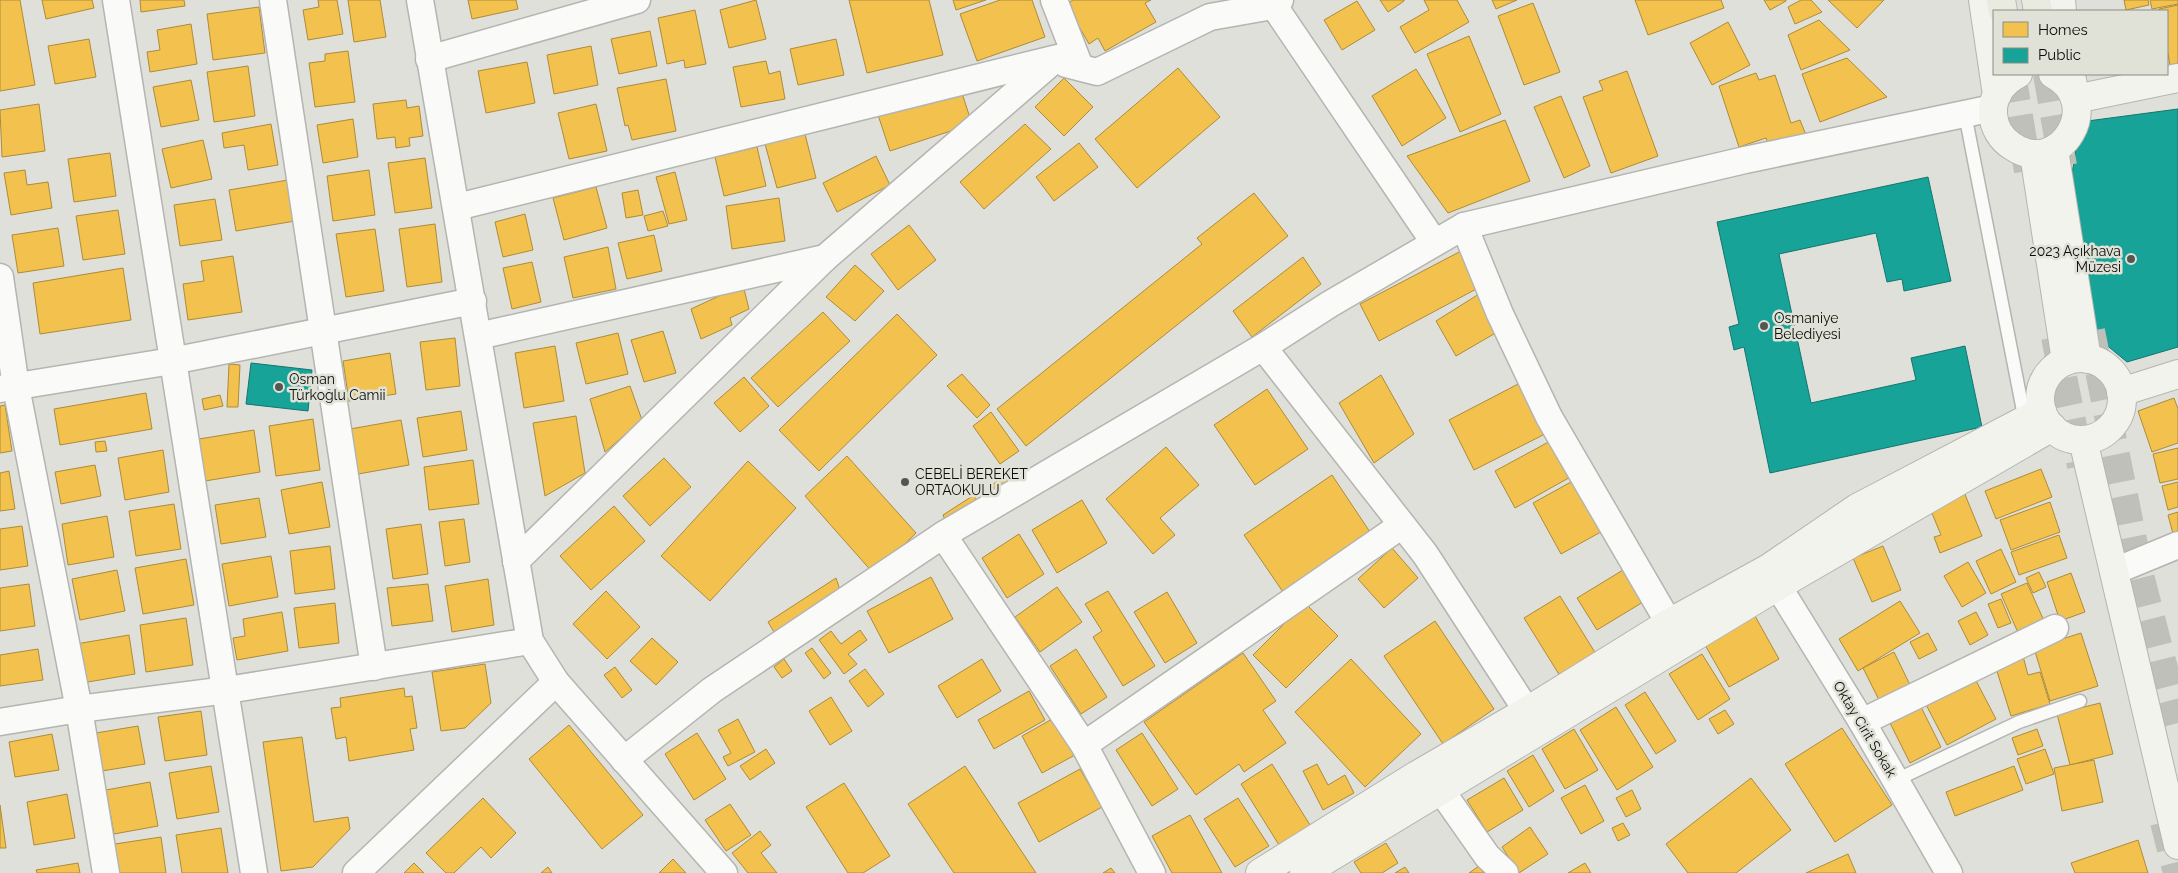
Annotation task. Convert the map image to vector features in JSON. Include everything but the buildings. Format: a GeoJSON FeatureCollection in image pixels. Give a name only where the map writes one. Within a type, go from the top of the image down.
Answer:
{"type":"FeatureCollection","features":[{"type":"Feature","properties":{"kind":"main road"},"geometry":{"type":"LineString","coordinates":[[1983,0],[1995,101],[1994,121],[1999,133],[2007,143],[2018,150],[2044,152],[2064,142],[2071,133],[2077,113],[2073,86]]}},
{"type":"Feature","properties":{"kind":"main road"},"geometry":{"type":"LineString","coordinates":[[1995,101],[2004,83],[2016,75]]}},
{"type":"Feature","properties":{"kind":"main road"},"geometry":{"type":"LineString","coordinates":[[2054,75],[2073,86],[2178,78]]}},
{"type":"Feature","properties":{"kind":"main road"},"geometry":{"type":"LineString","coordinates":[[2044,152],[2077,360]]}},
{"type":"Feature","properties":{"kind":"main road"},"geometry":{"type":"LineString","coordinates":[[2077,360],[2101,363],[2116,378],[2121,392],[2121,405],[2117,417],[2108,430],[2090,439],[2070,438],[2040,420],[2040,397],[2047,377],[2053,370],[2077,360]]}},
{"type":"Feature","properties":{"kind":"main road"},"geometry":{"type":"LineString","coordinates":[[2121,392],[2178,374]]}},
{"type":"Feature","properties":{"kind":"main road"},"geometry":{"type":"LineString","coordinates":[[1260,873],[1428,782],[1778,586],[2040,420]]}},
{"type":"Feature","properties":{"kind":"main road"},"geometry":{"type":"LineString","coordinates":[[1304,873],[1527,710],[1669,623],[1768,568],[1857,508],[2040,420]]}},
{"type":"Feature","properties":{"kind":"main road"},"geometry":{"type":"LineString","coordinates":[[2090,439],[2127,566],[2178,762]]}},
{"type":"Feature","properties":{"kind":"main road"},"geometry":{"type":"LineString","coordinates":[[2090,439],[2178,845]]}},
{"type":"Feature","properties":{"kind":"street"},"geometry":{"type":"LineString","coordinates":[[116,0],[254,873]]}},
{"type":"Feature","properties":{"kind":"street"},"geometry":{"type":"LineString","coordinates":[[273,0],[374,667]]}},
{"type":"Feature","properties":{"kind":"street"},"geometry":{"type":"LineString","coordinates":[[420,0],[429,59],[457,207],[530,642],[556,682],[724,873]]}},
{"type":"Feature","properties":{"kind":"street"},"geometry":{"type":"LineString","coordinates":[[429,59],[637,0]]}},
{"type":"Feature","properties":{"kind":"street"},"geometry":{"type":"LineString","coordinates":[[1054,0],[1068,62]]}},
{"type":"Feature","properties":{"kind":"street"},"geometry":{"type":"LineString","coordinates":[[457,207],[1068,62],[1097,72],[1210,17],[1274,2],[1434,242]]}},
{"type":"Feature","properties":{"kind":"street"},"geometry":{"type":"LineString","coordinates":[[516,561],[825,258],[1068,62]]}},
{"type":"Feature","properties":{"kind":"street"},"geometry":{"type":"LineString","coordinates":[[624,760],[712,690],[943,535],[1263,347],[1330,304],[1434,242],[1464,226],[1745,160],[1965,114],[1995,101]]}},
{"type":"Feature","properties":{"kind":"street"},"geometry":{"type":"LineString","coordinates":[[1464,226],[1500,314],[1549,417],[1669,623]]}},
{"type":"Feature","properties":{"kind":"street"},"geometry":{"type":"LineString","coordinates":[[478,336],[825,258]]}},
{"type":"Feature","properties":{"kind":"street"},"geometry":{"type":"LineString","coordinates":[[0,277],[8,388],[79,709],[106,873]]}},
{"type":"Feature","properties":{"kind":"street"},"geometry":{"type":"LineString","coordinates":[[8,388],[172,361],[473,301]]}},
{"type":"Feature","properties":{"kind":"street"},"geometry":{"type":"LineString","coordinates":[[1263,347],[1425,554],[1527,710]]}},
{"type":"Feature","properties":{"kind":"street"},"geometry":{"type":"LineString","coordinates":[[1084,745],[1402,525]]}},
{"type":"Feature","properties":{"kind":"street"},"geometry":{"type":"LineString","coordinates":[[943,535],[1084,745],[1152,873]]}},
{"type":"Feature","properties":{"kind":"street"},"geometry":{"type":"LineString","coordinates":[[2127,566],[2178,546]]}},
{"type":"Feature","properties":{"kind":"street","name":"Oktay Cirit Sokak"},"geometry":{"type":"LineString","coordinates":[[1778,586],[1862,722],[1949,873]]}},
{"type":"Feature","properties":{"kind":"street"},"geometry":{"type":"LineString","coordinates":[[1862,722],[2056,628]]}},
{"type":"Feature","properties":{"kind":"street"},"geometry":{"type":"LineString","coordinates":[[0,722],[79,709],[226,690],[530,642]]}},
{"type":"Feature","properties":{"kind":"street"},"geometry":{"type":"LineString","coordinates":[[356,873],[556,682]]}},
{"type":"Feature","properties":{"kind":"street"},"geometry":{"type":"LineString","coordinates":[[1428,782],[1487,856],[1505,873]]}},
{"type":"Feature","properties":{"kind":"lane"},"geometry":{"type":"LineString","coordinates":[[1965,114],[2040,420]]}},
{"type":"Feature","properties":{"kind":"lane"},"geometry":{"type":"LineString","coordinates":[[1896,780],[2018,722],[2080,701]]}},
{"type":"Feature","properties":{"kind":"tunnel"},"geometry":{"type":"LineString","coordinates":[[2012,75],[2028,171]]}},
{"type":"Feature","properties":{"kind":"tunnel"},"geometry":{"type":"LineString","coordinates":[[2047,75],[2063,166]]}},
{"type":"Feature","properties":{"kind":"tunnel"},"geometry":{"type":"LineString","coordinates":[[2091,331],[2140,575],[2178,723]]}},
{"type":"Feature","properties":{"kind":"tunnel"},"geometry":{"type":"LineString","coordinates":[[2055,337],[2081,466]]}},
{"type":"Feature","properties":{"kind":"tunnel"},"geometry":{"type":"LineString","coordinates":[[2164,822],[2177,873]]}},
{"type":"Feature","properties":{"kind":"place","name":"2023 Açıkhava Müzesi"},"geometry":{"type":"Point","coordinates":[2131,259]}},
{"type":"Feature","properties":{"kind":"place","name":"Osmaniye Belediyesi"},"geometry":{"type":"Point","coordinates":[1764,326]}},
{"type":"Feature","properties":{"kind":"place","name":"Osman Türkoğlu Camii"},"geometry":{"type":"Point","coordinates":[279,387]}},
{"type":"Feature","properties":{"kind":"place","name":"CEBELİ BEREKET ORTAOKULU"},"geometry":{"type":"Point","coordinates":[905,482]}}]}
